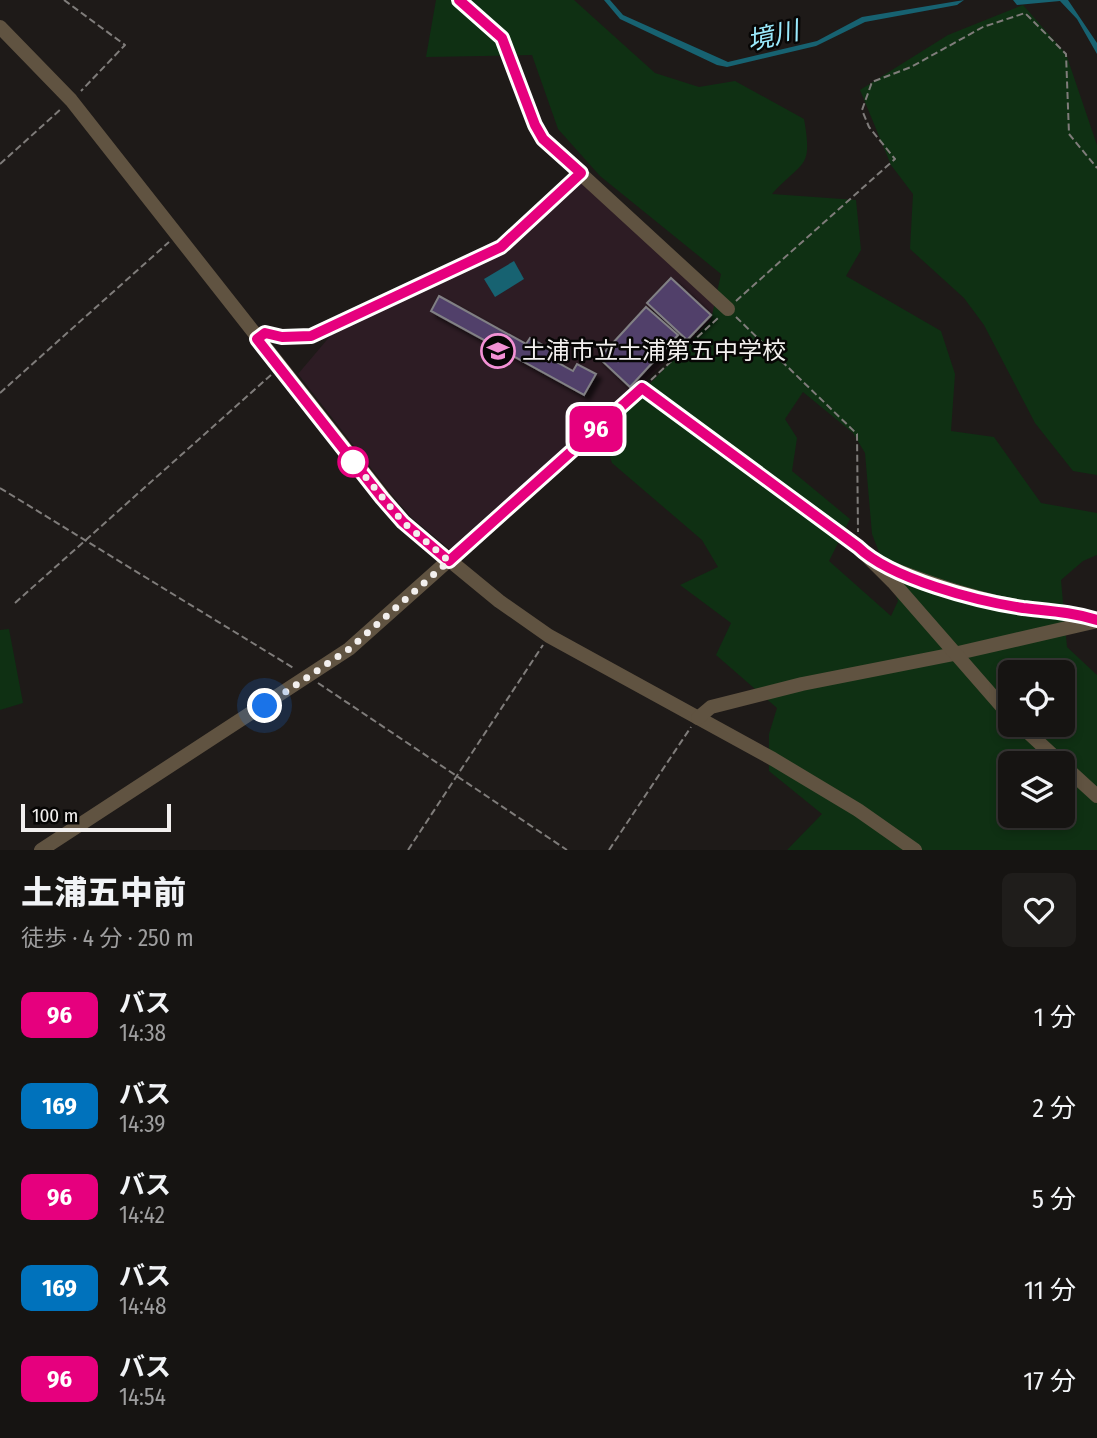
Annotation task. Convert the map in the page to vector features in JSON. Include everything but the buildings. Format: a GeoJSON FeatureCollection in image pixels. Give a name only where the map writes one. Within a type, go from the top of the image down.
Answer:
{"type":"FeatureCollection","features":[{"type":"Feature","properties":{"kind":"street"},"geometry":{"type":"LineString","coordinates":[[459,0],[502,38],[535,125],[543,139],[728,309]]}},
{"type":"Feature","properties":{"kind":"street"},"geometry":{"type":"LineString","coordinates":[[0,27],[72,100],[389,506],[449,561],[549,636],[833,794],[915,850]]}},
{"type":"Feature","properties":{"kind":"street"},"geometry":{"type":"LineString","coordinates":[[257,339],[265,333],[282,337],[311,336],[501,247],[581,173]]}},
{"type":"Feature","properties":{"kind":"street"},"geometry":{"type":"LineString","coordinates":[[41,850],[310,677],[349,649],[642,388],[858,547],[998,703]]}},
{"type":"Feature","properties":{"kind":"street"},"geometry":{"type":"LineString","coordinates":[[872,561],[950,592],[1022,608],[1073,612],[1097,620]]}},
{"type":"Feature","properties":{"kind":"street"},"geometry":{"type":"LineString","coordinates":[[698,718],[711,707],[724,703],[802,684],[954,654],[1097,620]]}},
{"type":"Feature","properties":{"kind":"street"},"geometry":{"type":"LineString","coordinates":[[1033,737],[1048,751]]}},
{"type":"Feature","properties":{"kind":"street"},"geometry":{"type":"LineString","coordinates":[[1075,776],[1097,796]]}},
{"type":"Feature","properties":{"kind":"path"},"geometry":{"type":"LineString","coordinates":[[0,164],[72,100],[125,45],[65,0]]}},
{"type":"Feature","properties":{"kind":"path"},"geometry":{"type":"LineString","coordinates":[[642,388],[895,159],[869,127],[862,110],[872,82],[911,67],[1007,17],[1025,13],[1066,54],[1069,134],[1097,167]]}},
{"type":"Feature","properties":{"kind":"path"},"geometry":{"type":"LineString","coordinates":[[0,393],[176,235]]}},
{"type":"Feature","properties":{"kind":"path"},"geometry":{"type":"LineString","coordinates":[[728,309],[857,434],[858,547]]}},
{"type":"Feature","properties":{"kind":"path"},"geometry":{"type":"LineString","coordinates":[[15,603],[280,367]]}},
{"type":"Feature","properties":{"kind":"path"},"geometry":{"type":"LineString","coordinates":[[0,488],[310,677],[567,850]]}},
{"type":"Feature","properties":{"kind":"path"},"geometry":{"type":"LineString","coordinates":[[408,850],[549,636]]}},
{"type":"Feature","properties":{"kind":"path"},"geometry":{"type":"LineString","coordinates":[[610,850],[698,718]]}},
{"type":"Feature","properties":{"kind":"shaded area","name":"土浦市立土浦第五中学校"},"geometry":{"type":"Polygon","coordinates":[[[581,181],[721,308],[718,315],[454,553],[412,518],[298,374],[337,328],[482,260],[581,181]]]}},
{"type":"Feature","properties":{"kind":"green space"},"geometry":{"type":"Polygon","coordinates":[[[436,0],[574,0],[655,73],[699,87],[735,81],[804,119],[806,156],[798,169],[772,194],[856,200],[861,250],[846,276],[941,331],[955,374],[951,431],[994,437],[1041,503],[1097,513],[1097,555],[1083,561],[1061,580],[1067,647],[1097,675],[1097,850],[787,850],[822,814],[769,771],[769,734],[777,708],[716,655],[731,623],[680,585],[718,567],[702,540],[612,463],[602,434],[711,320],[721,274],[600,176],[558,129],[532,55],[426,57],[436,0]],[[803,392],[785,419],[797,438],[792,471],[850,519],[829,561],[891,616],[898,601],[872,534],[865,453],[853,433],[803,392]]]}},
{"type":"Feature","properties":{"kind":"green space"},"geometry":{"type":"Polygon","coordinates":[[[1023,5],[1066,54],[1097,145],[1097,475],[1073,471],[1035,423],[984,325],[964,298],[910,249],[913,194],[891,165],[860,90],[948,35],[1023,5]]]}},
{"type":"Feature","properties":{"kind":"green space"},"geometry":{"type":"Polygon","coordinates":[[[9,629],[23,703],[0,710],[0,630],[9,629]]]}},
{"type":"Feature","properties":{"kind":"water"},"geometry":{"type":"Polygon","coordinates":[[[604,0],[610,0],[623,15],[728,62],[817,41],[862,17],[964,0],[957,5],[865,22],[816,46],[727,67],[717,65],[620,19],[604,0]]]}},
{"type":"Feature","properties":{"kind":"water"},"geometry":{"type":"Polygon","coordinates":[[[1013,0],[1068,0],[1097,43],[1097,54],[1077,19],[1060,1],[1017,5],[1013,0]]]}},
{"type":"Feature","properties":{"kind":"water"},"geometry":{"type":"Polygon","coordinates":[[[514,261],[524,279],[495,297],[484,279],[514,261]]]}},
{"type":"Feature","properties":{"kind":"bus line","name":"96"},"geometry":{"type":"LineString","coordinates":[[459,0],[502,38],[535,125],[543,139],[581,173],[501,247],[311,336],[282,337],[265,333],[257,339],[403,522],[449,561],[642,388],[858,547],[872,561],[950,592],[1022,608],[1073,612],[1097,620]]}},
{"type":"Feature","properties":{"kind":"place","name":"土浦市立土浦第五中学校"},"geometry":{"type":"Point","coordinates":[498,351]}},
{"type":"Feature","properties":{"kind":"route"},"geometry":{"type":"LineString","coordinates":[[265,706],[349,649],[449,561],[403,522],[353,462]]}},
{"type":"Feature","properties":{"kind":"water label","name":"境川"},"geometry":{"type":"Point","coordinates":[773,36]}}]}
